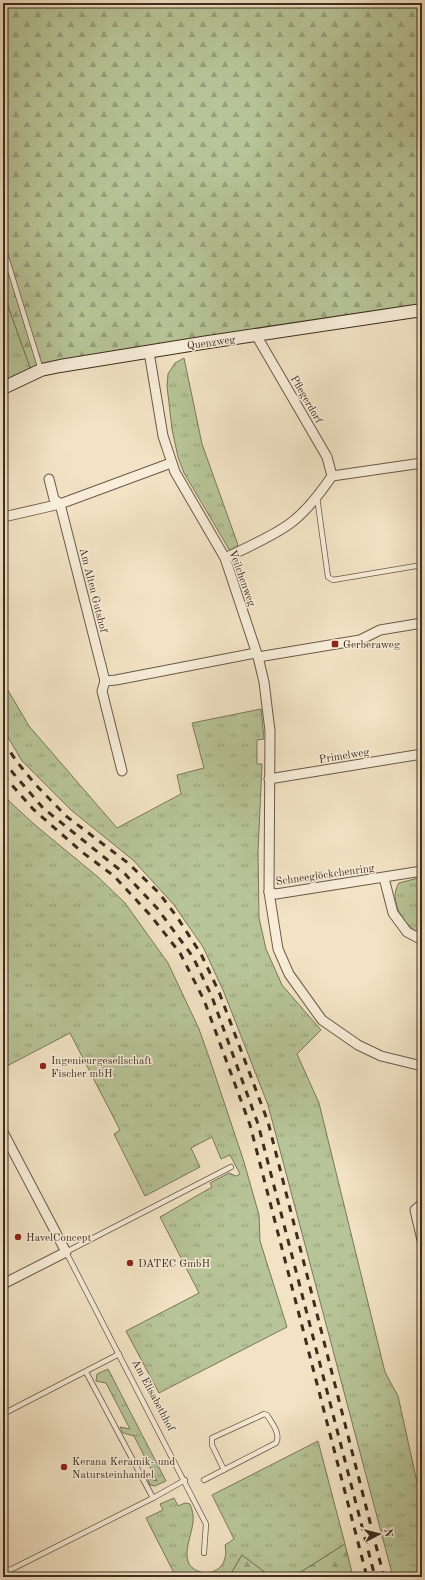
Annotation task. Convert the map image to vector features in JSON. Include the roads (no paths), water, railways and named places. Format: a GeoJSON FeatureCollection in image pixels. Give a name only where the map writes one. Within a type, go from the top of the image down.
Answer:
{"type":"FeatureCollection","features":[{"type":"Feature","properties":{"kind":"street","name":"Quenzweg"},"geometry":{"type":"LineString","coordinates":[[3,388],[41,370],[422,310]]}},
{"type":"Feature","properties":{"kind":"street","name":"Pflegerdorf"},"geometry":{"type":"LineString","coordinates":[[256,336],[327,457],[332,476]]}},
{"type":"Feature","properties":{"kind":"street","name":"Veilchenweg"},"geometry":{"type":"LineString","coordinates":[[149,352],[163,436],[171,463],[225,558],[257,655]]}},
{"type":"Feature","properties":{"kind":"street"},"geometry":{"type":"LineString","coordinates":[[8,516],[60,504],[171,463]]}},
{"type":"Feature","properties":{"kind":"street"},"geometry":{"type":"LineString","coordinates":[[225,558],[261,541],[290,524],[316,497],[332,476],[422,463]]}},
{"type":"Feature","properties":{"kind":"street","name":"Am Alten Gutshof"},"geometry":{"type":"LineString","coordinates":[[49,479],[54,499],[60,504],[105,681],[102,691],[122,771]]}},
{"type":"Feature","properties":{"kind":"street"},"geometry":{"type":"LineString","coordinates":[[105,681],[257,655],[360,640],[380,630],[422,622]]}},
{"type":"Feature","properties":{"kind":"street"},"geometry":{"type":"LineString","coordinates":[[257,655],[264,682],[270,731],[269,892],[278,949],[289,974],[322,1020],[358,1045],[381,1056],[422,1066]]}},
{"type":"Feature","properties":{"kind":"street","name":"Primelweg"},"geometry":{"type":"LineString","coordinates":[[269,779],[422,754]]}},
{"type":"Feature","properties":{"kind":"street","name":"Schneeglöckchenring"},"geometry":{"type":"LineString","coordinates":[[269,892],[276,894],[422,871]]}},
{"type":"Feature","properties":{"kind":"street","name":"Schneeglöckchenring"},"geometry":{"type":"LineString","coordinates":[[384,878],[393,913],[407,932],[422,940]]}},
{"type":"Feature","properties":{"kind":"street","name":"Am Elisabethhof"},"geometry":{"type":"LineString","coordinates":[[3,1132],[66,1252]]}},
{"type":"Feature","properties":{"kind":"street"},"geometry":{"type":"LineString","coordinates":[[422,1204],[415,1210],[422,1240]]}},
{"type":"Feature","properties":{"kind":"street"},"geometry":{"type":"LineString","coordinates":[[3,1284],[66,1252]]}},
{"type":"Feature","properties":{"kind":"lane"},"geometry":{"type":"LineString","coordinates":[[3,247],[41,370]]}},
{"type":"Feature","properties":{"kind":"lane"},"geometry":{"type":"LineString","coordinates":[[316,497],[328,577],[333,580],[422,565]]}},
{"type":"Feature","properties":{"kind":"lane"},"geometry":{"type":"LineString","coordinates":[[66,1252],[231,1167]]}},
{"type":"Feature","properties":{"kind":"lane","name":"Am Elisabethhof"},"geometry":{"type":"LineString","coordinates":[[66,1252],[185,1480],[206,1524],[204,1553]]}},
{"type":"Feature","properties":{"kind":"lane"},"geometry":{"type":"LineString","coordinates":[[3,1414],[119,1354]]}},
{"type":"Feature","properties":{"kind":"lane"},"geometry":{"type":"LineString","coordinates":[[86,1372],[153,1498]]}},
{"type":"Feature","properties":{"kind":"lane"},"geometry":{"type":"LineString","coordinates":[[204,1480],[224,1470],[276,1443],[277,1434],[267,1415],[264,1414],[212,1438],[212,1445],[224,1470]]}},
{"type":"Feature","properties":{"kind":"lane"},"geometry":{"type":"LineString","coordinates":[[3,1568],[10,1570],[153,1498],[185,1480]]}},
{"type":"Feature","properties":{"kind":"railway"},"geometry":{"type":"LineString","coordinates":[[3,741],[17,762],[35,784],[66,816],[128,863],[159,893],[177,917],[201,954],[219,992],[268,1122],[384,1577]]}},
{"type":"Feature","properties":{"kind":"railway"},"geometry":{"type":"LineString","coordinates":[[3,759],[43,808],[125,874],[157,908],[193,957],[212,997],[258,1124],[375,1577]]}},
{"type":"Feature","properties":{"kind":"railway"},"geometry":{"type":"LineString","coordinates":[[3,775],[33,809],[82,852],[114,876],[151,916],[180,953],[204,1000],[250,1125],[367,1577]]}},
{"type":"Feature","properties":{"kind":"place","name":"Gerberaweg"},"geometry":{"type":"Point","coordinates":[335,644]}},
{"type":"Feature","properties":{"kind":"place","name":"Ingenieurgesellschaft Fischer mbH"},"geometry":{"type":"Point","coordinates":[43,1066]}},
{"type":"Feature","properties":{"kind":"place","name":"HavelConcept"},"geometry":{"type":"Point","coordinates":[18,1237]}},
{"type":"Feature","properties":{"kind":"place","name":"DATEC GmbH"},"geometry":{"type":"Point","coordinates":[130,1263]}},
{"type":"Feature","properties":{"kind":"place","name":"Kerana Keramik- und Natursteinhandel"},"geometry":{"type":"Point","coordinates":[64,1467]}}]}
